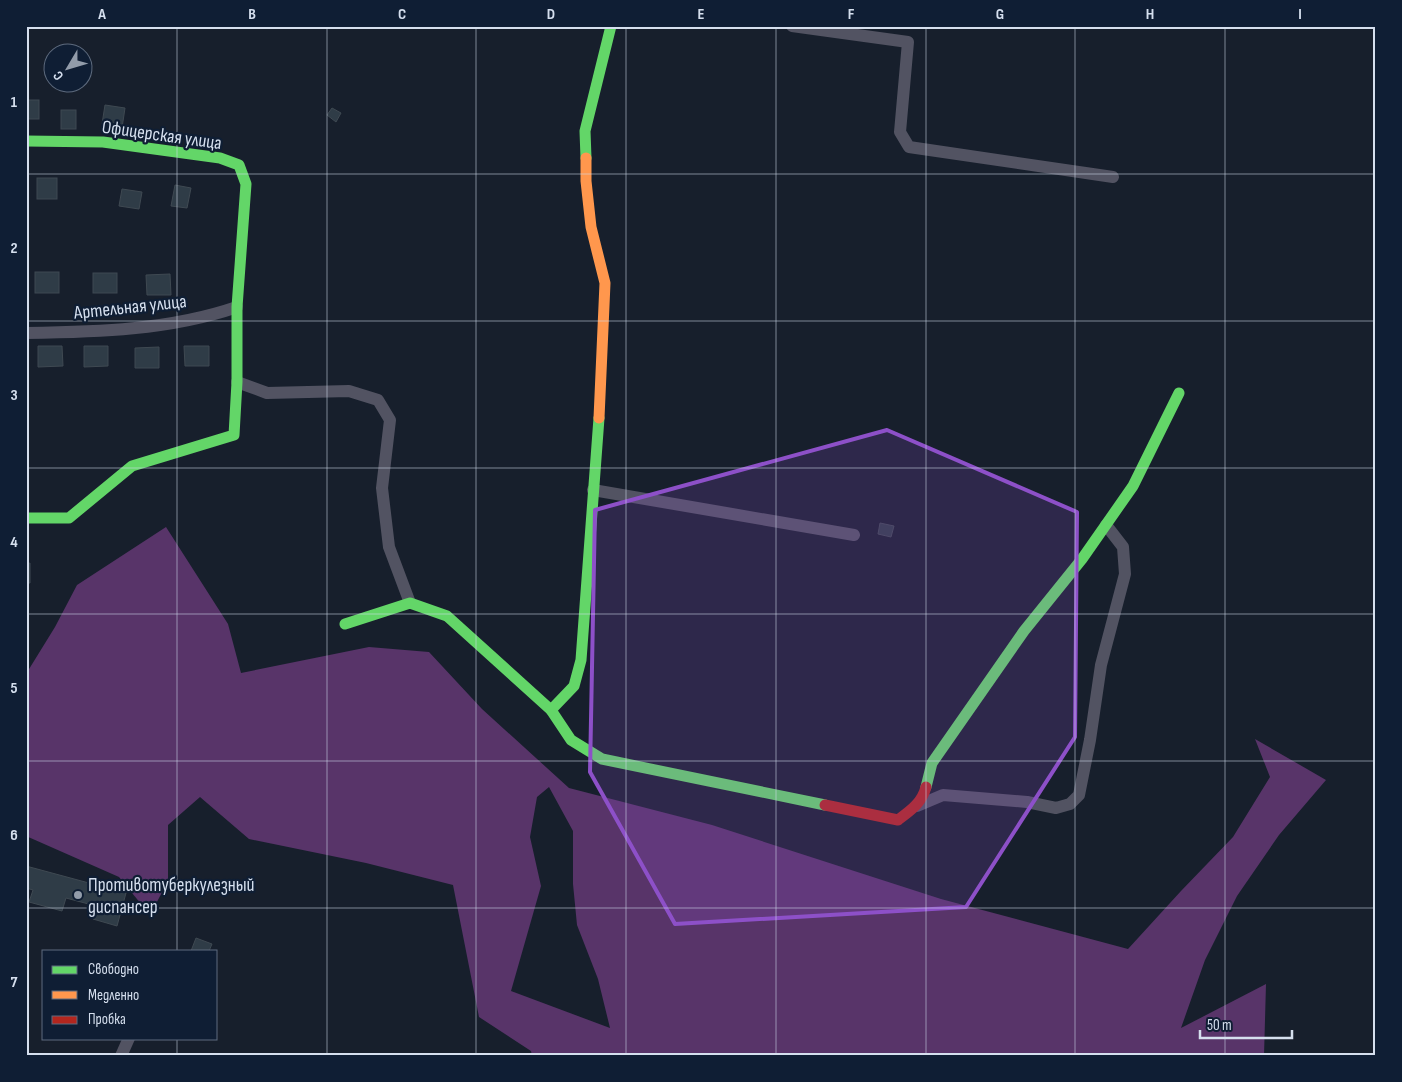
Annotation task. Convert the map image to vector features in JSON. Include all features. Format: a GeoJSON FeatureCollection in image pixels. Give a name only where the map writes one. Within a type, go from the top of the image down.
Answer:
{"type":"FeatureCollection","features":[{"type":"Feature","properties":{"kind":"street"},"geometry":{"type":"LineString","coordinates":[[551,710],[574,686],[581,660],[601,387],[605,283],[591,227],[586,181],[585,131],[611,26]]}},
{"type":"Feature","properties":{"kind":"street"},"geometry":{"type":"LineString","coordinates":[[792,26],[908,42],[900,132],[909,147],[1113,176]]}},
{"type":"Feature","properties":{"kind":"street","name":"Офицерская улица"},"geometry":{"type":"LineString","coordinates":[[26,141],[103,142],[220,158],[239,165],[246,184],[237,307]]}},
{"type":"Feature","properties":{"kind":"street"},"geometry":{"type":"LineString","coordinates":[[26,518],[69,518],[132,466],[234,434],[238,382],[237,307]]}},
{"type":"Feature","properties":{"kind":"street","name":"Артельная улица"},"geometry":{"type":"LineString","coordinates":[[26,333],[154,326],[216,314],[237,307]]}},
{"type":"Feature","properties":{"kind":"street"},"geometry":{"type":"LineString","coordinates":[[238,382],[267,393],[349,391],[378,400],[390,420],[382,488],[389,547],[410,602]]}},
{"type":"Feature","properties":{"kind":"street"},"geometry":{"type":"LineString","coordinates":[[917,806],[925,792],[932,763],[1024,631],[1082,559],[1133,486],[1179,393]]}},
{"type":"Feature","properties":{"kind":"street"},"geometry":{"type":"LineString","coordinates":[[593,490],[854,535]]}},
{"type":"Feature","properties":{"kind":"street"},"geometry":{"type":"LineString","coordinates":[[345,624],[410,602],[447,616],[551,710],[571,740],[602,759],[898,820],[917,806],[943,795],[1027,802],[1056,808],[1070,804],[1079,795],[1090,740],[1101,665],[1124,574],[1123,548],[1106,525]]}},
{"type":"Feature","properties":{"kind":"street"},"geometry":{"type":"LineString","coordinates":[[121,1056],[128,1040]]}},
{"type":"Feature","properties":{"kind":"highlighted area"},"geometry":{"type":"Polygon","coordinates":[[[887,430],[1077,512],[1075,737],[966,907],[675,924],[590,772],[595,510],[887,430]]]}},
{"type":"Feature","properties":{"kind":"shaded area"},"geometry":{"type":"Polygon","coordinates":[[[166,527],[228,624],[241,673],[369,647],[429,652],[482,709],[569,788],[712,825],[941,899],[1128,949],[1233,837],[1270,777],[1255,739],[1326,780],[1279,835],[1237,896],[1205,960],[1181,1028],[1266,984],[1264,1056],[532,1056],[531,1051],[479,1017],[453,885],[366,863],[249,839],[200,797],[168,825],[168,881],[150,915],[119,877],[26,836],[26,674],[55,627],[77,585],[166,527]],[[549,787],[537,797],[530,837],[541,886],[511,991],[610,1028],[598,979],[577,925],[573,884],[573,831],[549,787]]]}},
{"type":"Feature","properties":{"kind":"building"},"geometry":{"type":"Polygon","coordinates":[[[26,100],[39,100],[39,119],[26,119],[26,100]]]}},
{"type":"Feature","properties":{"kind":"building"},"geometry":{"type":"Polygon","coordinates":[[[105,105],[125,108],[122,128],[102,124],[105,105]]]}},
{"type":"Feature","properties":{"kind":"building"},"geometry":{"type":"Polygon","coordinates":[[[332,108],[341,113],[336,122],[327,115],[332,108]]]}},
{"type":"Feature","properties":{"kind":"building"},"geometry":{"type":"Polygon","coordinates":[[[61,110],[76,110],[76,129],[61,129],[61,110]]]}},
{"type":"Feature","properties":{"kind":"building"},"geometry":{"type":"Polygon","coordinates":[[[37,178],[57,178],[57,199],[37,199],[37,178]]]}},
{"type":"Feature","properties":{"kind":"building"},"geometry":{"type":"Polygon","coordinates":[[[175,185],[191,188],[187,208],[171,206],[175,185]]]}},
{"type":"Feature","properties":{"kind":"building"},"geometry":{"type":"Polygon","coordinates":[[[122,189],[142,192],[139,209],[119,206],[122,189]]]}},
{"type":"Feature","properties":{"kind":"building"},"geometry":{"type":"Polygon","coordinates":[[[35,272],[59,272],[59,293],[35,293],[35,272]]]}},
{"type":"Feature","properties":{"kind":"building"},"geometry":{"type":"Polygon","coordinates":[[[93,273],[117,273],[117,293],[93,293],[93,273]]]}},
{"type":"Feature","properties":{"kind":"building"},"geometry":{"type":"Polygon","coordinates":[[[170,274],[171,295],[147,295],[146,275],[170,274]]]}},
{"type":"Feature","properties":{"kind":"building"},"geometry":{"type":"Polygon","coordinates":[[[38,346],[62,346],[63,366],[38,367],[38,346]]]}},
{"type":"Feature","properties":{"kind":"building"},"geometry":{"type":"Polygon","coordinates":[[[84,346],[108,346],[108,366],[84,367],[84,346]]]}},
{"type":"Feature","properties":{"kind":"building"},"geometry":{"type":"Polygon","coordinates":[[[184,346],[209,346],[209,366],[185,366],[184,346]]]}},
{"type":"Feature","properties":{"kind":"building"},"geometry":{"type":"Polygon","coordinates":[[[159,347],[159,368],[135,368],[135,348],[159,347]]]}},
{"type":"Feature","properties":{"kind":"building"},"geometry":{"type":"Polygon","coordinates":[[[880,523],[894,526],[891,537],[878,534],[880,523]]]}},
{"type":"Feature","properties":{"kind":"building"},"geometry":{"type":"Polygon","coordinates":[[[30,563],[30,583],[26,583],[26,564],[30,563]]]}},
{"type":"Feature","properties":{"kind":"building","name":"Противотуберкулезный диспансер"},"geometry":{"type":"Polygon","coordinates":[[[26,866],[126,893],[117,926],[93,919],[96,906],[66,898],[62,911],[29,902],[33,890],[26,888],[26,866]]]}},
{"type":"Feature","properties":{"kind":"building"},"geometry":{"type":"Polygon","coordinates":[[[196,938],[212,944],[209,950],[191,950],[196,938]]]}},
{"type":"Feature","properties":{"kind":"traffic: fast"},"geometry":{"type":"LineString","coordinates":[[586,158],[585,131],[611,26]]}},
{"type":"Feature","properties":{"kind":"traffic: fast"},"geometry":{"type":"LineString","coordinates":[[26,141],[103,142],[220,158],[239,165],[246,184],[237,307],[237,382],[234,435],[132,466],[69,518],[26,518]]}},
{"type":"Feature","properties":{"kind":"traffic: fast"},"geometry":{"type":"LineString","coordinates":[[926,787],[932,763],[1024,631],[1082,559],[1133,486],[1179,393]]}},
{"type":"Feature","properties":{"kind":"traffic: fast"},"geometry":{"type":"LineString","coordinates":[[551,710],[574,686],[581,660],[599,418]]}},
{"type":"Feature","properties":{"kind":"traffic: fast"},"geometry":{"type":"LineString","coordinates":[[345,624],[410,603],[447,616],[551,710],[571,740],[602,759],[825,805]]}},
{"type":"Feature","properties":{"kind":"traffic: slow"},"geometry":{"type":"LineString","coordinates":[[586,158],[586,181],[591,227],[605,283],[599,418]]}},
{"type":"Feature","properties":{"kind":"traffic: jam"},"geometry":{"type":"LineString","coordinates":[[825,805],[898,820],[919,802],[926,787]]}},
{"type":"Feature","properties":{"kind":"place","name":"Противотуберкулезный диспансер"},"geometry":{"type":"Point","coordinates":[78,895]}}]}
